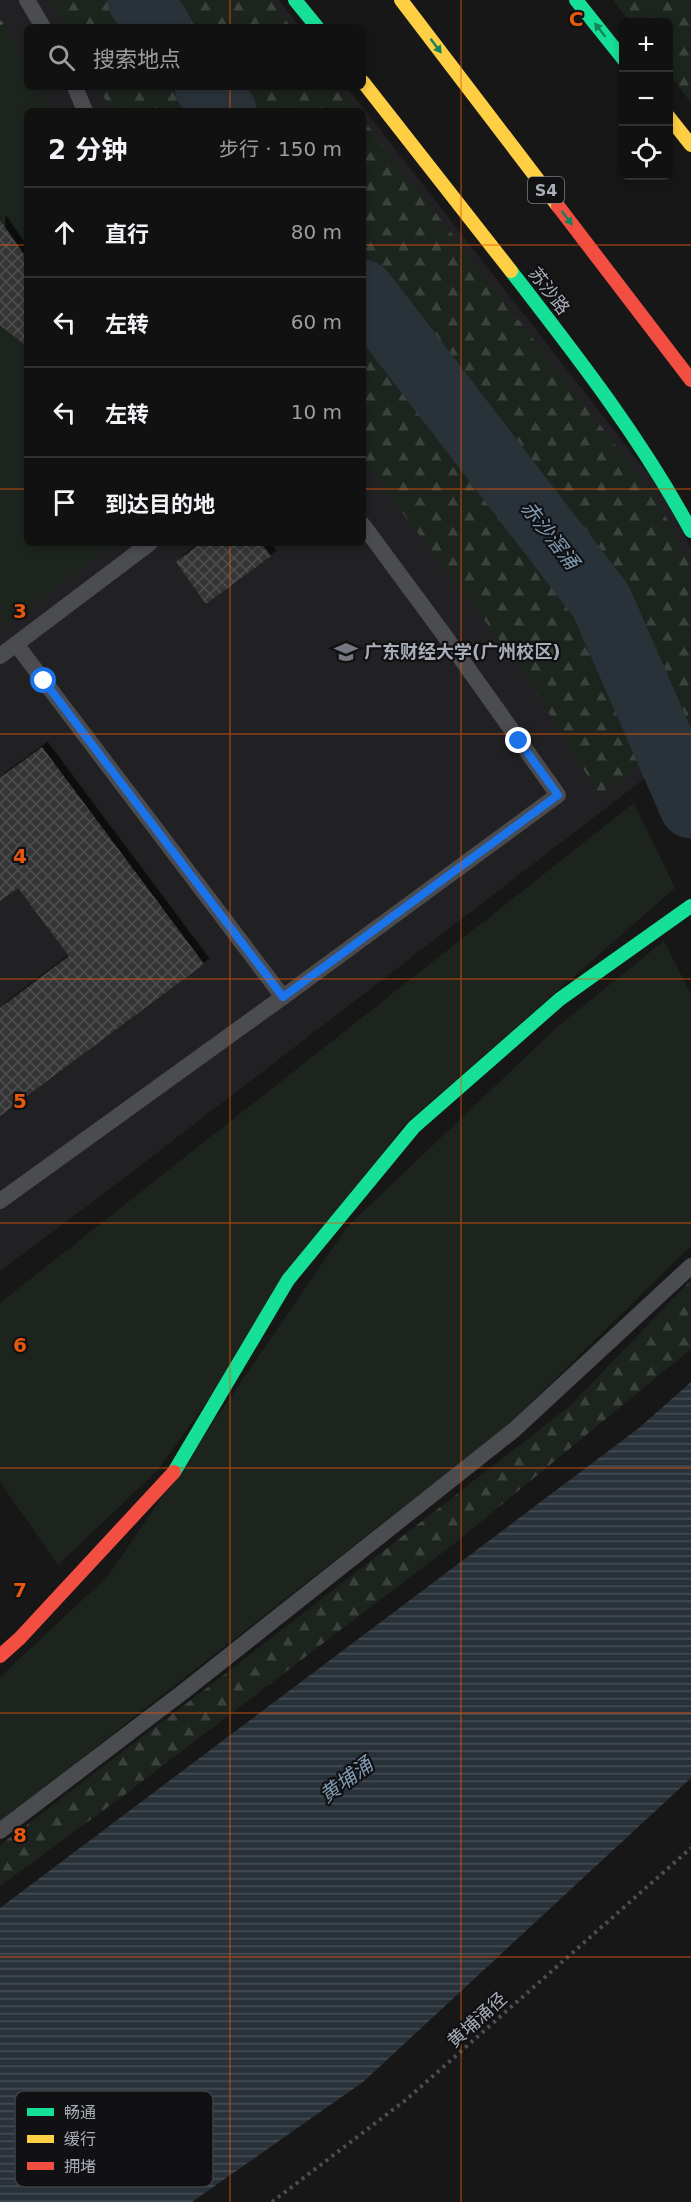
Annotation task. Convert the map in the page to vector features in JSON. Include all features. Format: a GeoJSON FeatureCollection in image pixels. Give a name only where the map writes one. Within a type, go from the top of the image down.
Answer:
{"type":"FeatureCollection","features":[{"type":"Feature","properties":{"kind":"main road"},"geometry":{"type":"LineString","coordinates":[[295,0],[315,24]]}},
{"type":"Feature","properties":{"kind":"main road","name":"S4"},"geometry":{"type":"LineString","coordinates":[[400,0],[691,380]]}},
{"type":"Feature","properties":{"kind":"main road"},"geometry":{"type":"LineString","coordinates":[[576,0],[619,54]]}},
{"type":"Feature","properties":{"kind":"main road","name":"苏沙路"},"geometry":{"type":"LineString","coordinates":[[366,86],[624,418],[669,488],[691,531]]}},
{"type":"Feature","properties":{"kind":"main road"},"geometry":{"type":"LineString","coordinates":[[673,121],[691,145]]}},
{"type":"Feature","properties":{"kind":"main road"},"geometry":{"type":"LineString","coordinates":[[2,1649],[20,1638],[173,1474],[288,1280],[414,1127],[560,999],[691,906]]}},
{"type":"Feature","properties":{"kind":"lane"},"geometry":{"type":"LineString","coordinates":[[27,0],[41,24]]}},
{"type":"Feature","properties":{"kind":"lane"},"geometry":{"type":"LineString","coordinates":[[76,90],[85,108]]}},
{"type":"Feature","properties":{"kind":"lane"},"geometry":{"type":"LineString","coordinates":[[0,1201],[558,795],[366,529]]}},
{"type":"Feature","properties":{"kind":"lane"},"geometry":{"type":"LineString","coordinates":[[0,656],[146,546]]}},
{"type":"Feature","properties":{"kind":"lane"},"geometry":{"type":"LineString","coordinates":[[16,644],[283,997]]}},
{"type":"Feature","properties":{"kind":"lane"},"geometry":{"type":"LineString","coordinates":[[0,1831],[183,1692],[514,1430],[691,1266]]}},
{"type":"Feature","properties":{"kind":"path","name":"黄埔涌径"},"geometry":{"type":"LineString","coordinates":[[272,2202],[407,2099],[691,1848]]}},
{"type":"Feature","properties":{"kind":"shaded area","name":"广东财经大学(广州校区)"},"geometry":{"type":"Polygon","coordinates":[[[0,0],[279,0],[298,24],[24,24],[24,90],[349,90],[363,108],[24,108],[24,546],[366,546],[366,111],[663,493],[691,548],[691,756],[653,772],[0,1271],[0,0]]]}},
{"type":"Feature","properties":{"kind":"green space"},"geometry":{"type":"Polygon","coordinates":[[[48,0],[115,0],[133,24],[62,24],[48,0]]]}},
{"type":"Feature","properties":{"kind":"green space"},"geometry":{"type":"Polygon","coordinates":[[[169,0],[270,0],[289,24],[188,24],[169,0]]]}},
{"type":"Feature","properties":{"kind":"green space"},"geometry":{"type":"Polygon","coordinates":[[[613,0],[691,0],[691,103],[673,78],[673,18],[627,18],[613,0]]]}},
{"type":"Feature","properties":{"kind":"green space"},"geometry":{"type":"Polygon","coordinates":[[[0,16],[24,60],[24,90],[40,90],[50,108],[24,108],[24,546],[112,546],[0,630],[0,16]]]}},
{"type":"Feature","properties":{"kind":"green space"},"geometry":{"type":"Polygon","coordinates":[[[100,90],[182,90],[197,108],[110,108],[100,90]]]}},
{"type":"Feature","properties":{"kind":"green space"},"geometry":{"type":"Polygon","coordinates":[[[238,90],[340,90],[354,108],[252,108],[238,90]]]}},
{"type":"Feature","properties":{"kind":"green space"},"geometry":{"type":"Polygon","coordinates":[[[366,123],[655,496],[691,566],[691,744],[684,747],[620,606],[565,517],[366,257],[366,123]]]}},
{"type":"Feature","properties":{"kind":"green space"},"geometry":{"type":"Polygon","coordinates":[[[366,332],[576,610],[651,759],[599,794],[518,664],[366,465],[366,332]]]}},
{"type":"Feature","properties":{"kind":"green space"},"geometry":{"type":"Polygon","coordinates":[[[634,803],[675,888],[402,1127],[158,1470],[58,1565],[0,1482],[0,1303],[634,803]]]}},
{"type":"Feature","properties":{"kind":"green space"},"geometry":{"type":"Polygon","coordinates":[[[664,941],[691,994],[691,1246],[507,1426],[0,1822],[0,1677],[108,1576],[347,1227],[557,1027],[664,941]]]}},
{"type":"Feature","properties":{"kind":"green space"},"geometry":{"type":"Polygon","coordinates":[[[691,1280],[691,1349],[456,1542],[123,1796],[0,1886],[0,1845],[229,1671],[570,1406],[691,1280]]]}},
{"type":"Feature","properties":{"kind":"water","name":"黄埔涌"},"geometry":{"type":"Polygon","coordinates":[[[691,1382],[691,1778],[363,2082],[192,2202],[0,2202],[0,1908],[639,1428],[691,1382]]]}},
{"type":"Feature","properties":{"kind":"building"},"geometry":{"type":"Polygon","coordinates":[[[0,220],[24,255],[24,345],[0,325],[0,220]]]}},
{"type":"Feature","properties":{"kind":"building"},"geometry":{"type":"Polygon","coordinates":[[[197,546],[263,546],[271,556],[206,604],[176,562],[197,546]]]}},
{"type":"Feature","properties":{"kind":"building"},"geometry":{"type":"Polygon","coordinates":[[[42,747],[204,964],[0,1116],[0,1008],[69,956],[18,888],[0,901],[0,778],[42,747]]]}},
{"type":"Feature","properties":{"kind":"waterway","name":"赤沙滘涌"},"geometry":{"type":"LineString","coordinates":[[139,0],[158,24]]}},
{"type":"Feature","properties":{"kind":"waterway","name":"赤沙滘涌"},"geometry":{"type":"LineString","coordinates":[[208,90],[223,108]]}},
{"type":"Feature","properties":{"kind":"waterway","name":"赤沙滘涌"},"geometry":{"type":"LineString","coordinates":[[366,295],[601,601],[691,807]]}},
{"type":"Feature","properties":{"kind":"traffic: fast"},"geometry":{"type":"LineString","coordinates":[[295,0],[315,24]]}},
{"type":"Feature","properties":{"kind":"traffic: fast"},"geometry":{"type":"LineString","coordinates":[[576,0],[619,54]]}},
{"type":"Feature","properties":{"kind":"traffic: fast"},"geometry":{"type":"LineString","coordinates":[[511,271],[629,430],[691,531]]}},
{"type":"Feature","properties":{"kind":"traffic: fast"},"geometry":{"type":"LineString","coordinates":[[174,1472],[288,1280],[414,1127],[560,999],[691,906]]}},
{"type":"Feature","properties":{"kind":"traffic: slow"},"geometry":{"type":"LineString","coordinates":[[401,0],[558,206]]}},
{"type":"Feature","properties":{"kind":"traffic: slow"},"geometry":{"type":"LineString","coordinates":[[366,86],[511,271]]}},
{"type":"Feature","properties":{"kind":"traffic: slow"},"geometry":{"type":"LineString","coordinates":[[673,122],[691,145]]}},
{"type":"Feature","properties":{"kind":"traffic: jam"},"geometry":{"type":"LineString","coordinates":[[558,206],[691,380]]}},
{"type":"Feature","properties":{"kind":"traffic: jam"},"geometry":{"type":"LineString","coordinates":[[0,1656],[20,1638],[174,1472]]}},
{"type":"Feature","properties":{"kind":"place","name":"广东财经大学(广州校区)"},"geometry":{"type":"Point","coordinates":[346,652]}},
{"type":"Feature","properties":{"kind":"route"},"geometry":{"type":"LineString","coordinates":[[44,681],[283,997],[558,795],[519,741]]}}]}
